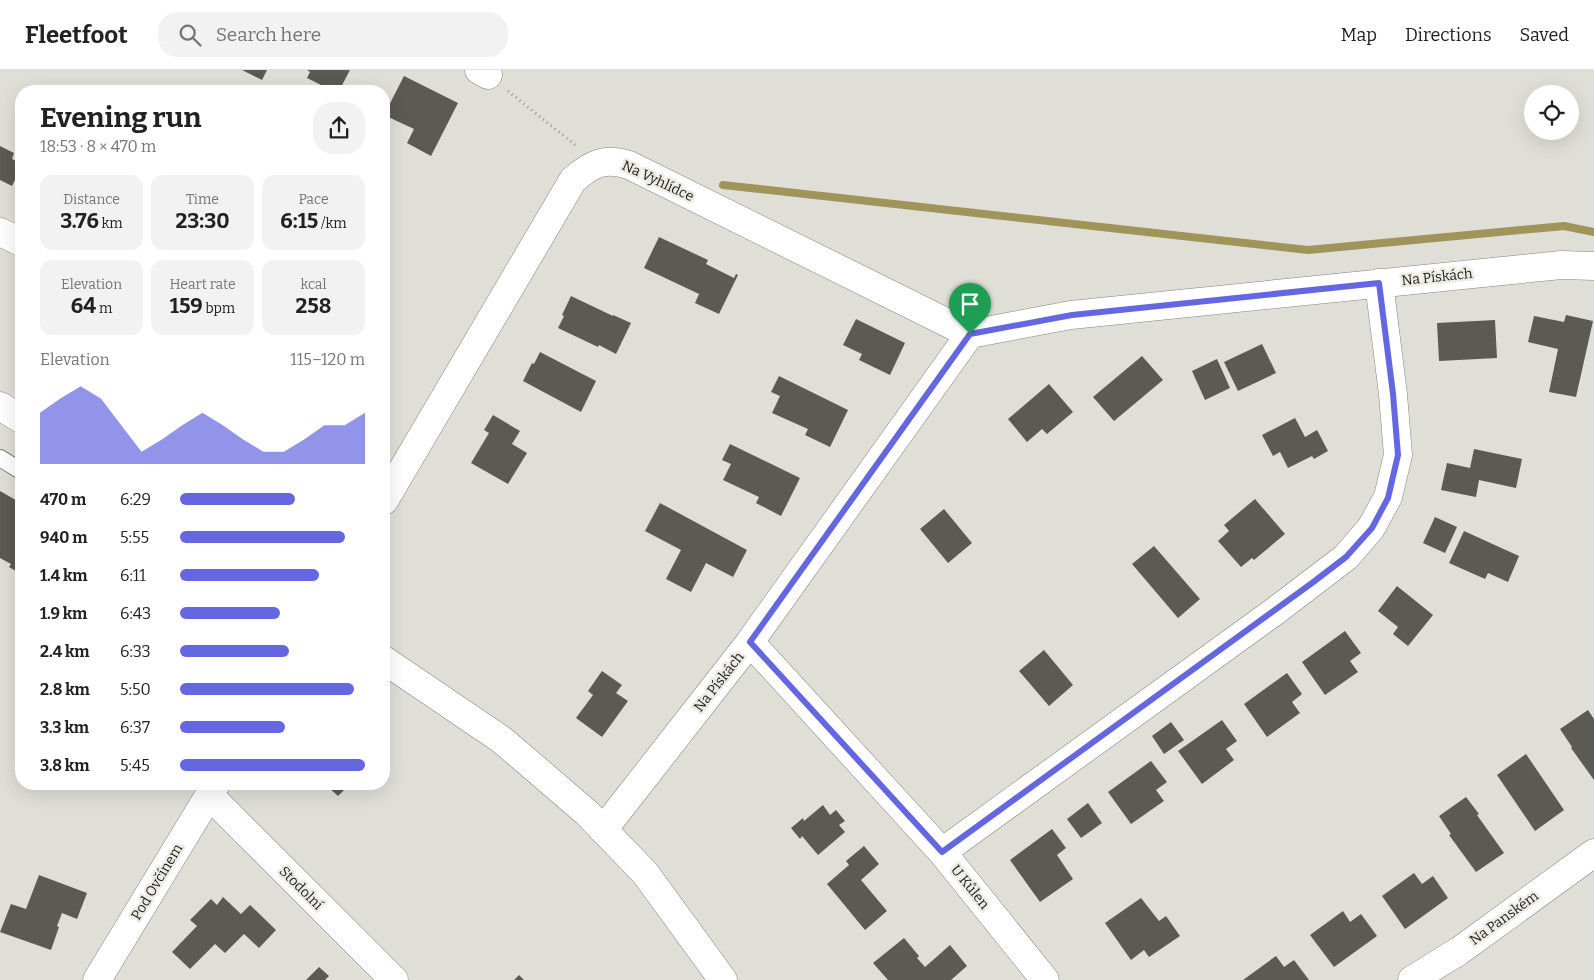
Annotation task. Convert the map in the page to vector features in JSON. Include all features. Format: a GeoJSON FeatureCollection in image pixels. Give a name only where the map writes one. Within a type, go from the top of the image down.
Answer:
{"type":"FeatureCollection","features":[{"type":"Feature","properties":{"kind":"street","name":"Na Vyhlídce"},"geometry":{"type":"LineString","coordinates":[[597,163],[619,162],[629,165],[970,334]]}},
{"type":"Feature","properties":{"kind":"street"},"geometry":{"type":"LineString","coordinates":[[390,491],[573,180],[586,168],[597,163]]}},
{"type":"Feature","properties":{"kind":"street"},"geometry":{"type":"LineString","coordinates":[[0,232],[15,239]]}},
{"type":"Feature","properties":{"kind":"street","name":"Na Pískách"},"geometry":{"type":"LineString","coordinates":[[603,830],[750,642],[970,334],[1072,315],[1560,265],[1594,266]]}},
{"type":"Feature","properties":{"kind":"street"},"geometry":{"type":"LineString","coordinates":[[942,852],[1346,557],[1372,528],[1388,498],[1398,455],[1393,394],[1379,283]]}},
{"type":"Feature","properties":{"kind":"street"},"geometry":{"type":"LineString","coordinates":[[0,406],[15,415]]}},
{"type":"Feature","properties":{"kind":"street","name":"U Kůlen"},"geometry":{"type":"LineString","coordinates":[[750,642],[942,852],[1045,980]]}},
{"type":"Feature","properties":{"kind":"street"},"geometry":{"type":"LineString","coordinates":[[390,664],[502,740],[587,813],[645,873],[723,980]]}},
{"type":"Feature","properties":{"kind":"street","name":"Pod Ovčínem"},"geometry":{"type":"LineString","coordinates":[[97,980],[212,790]]}},
{"type":"Feature","properties":{"kind":"street","name":"Stodolní"},"geometry":{"type":"LineString","coordinates":[[212,790],[394,980]]}},
{"type":"Feature","properties":{"kind":"street","name":"Na Panském"},"geometry":{"type":"LineString","coordinates":[[1412,980],[1459,951],[1594,853]]}},
{"type":"Feature","properties":{"kind":"lane"},"geometry":{"type":"LineString","coordinates":[[0,458],[15,467]]}},
{"type":"Feature","properties":{"kind":"path"},"geometry":{"type":"LineString","coordinates":[[484,72],[597,163]]}},
{"type":"Feature","properties":{"kind":"building"},"geometry":{"type":"Polygon","coordinates":[[[242,70],[267,70],[262,80],[242,70]]]}},
{"type":"Feature","properties":{"kind":"building"},"geometry":{"type":"Polygon","coordinates":[[[307,70],[350,70],[342,85],[321,85],[307,78],[310,72],[307,70]]]}},
{"type":"Feature","properties":{"kind":"building"},"geometry":{"type":"Polygon","coordinates":[[[404,76],[458,103],[431,156],[407,143],[414,129],[390,118],[390,103],[404,76]]]}},
{"type":"Feature","properties":{"kind":"building"},"geometry":{"type":"Polygon","coordinates":[[[0,146],[14,153],[12,159],[15,160],[15,180],[12,186],[0,180],[0,146]]]}},
{"type":"Feature","properties":{"kind":"building"},"geometry":{"type":"Polygon","coordinates":[[[659,237],[708,260],[706,264],[734,278],[736,274],[738,275],[719,314],[695,303],[699,294],[644,268],[659,237]]]}},
{"type":"Feature","properties":{"kind":"building"},"geometry":{"type":"Polygon","coordinates":[[[571,296],[631,323],[616,354],[558,328],[571,296]]]}},
{"type":"Feature","properties":{"kind":"building"},"geometry":{"type":"Polygon","coordinates":[[[1566,315],[1593,321],[1576,397],[1549,392],[1558,349],[1528,342],[1534,316],[1564,322],[1566,315]]]}},
{"type":"Feature","properties":{"kind":"building"},"geometry":{"type":"Polygon","coordinates":[[[856,319],[905,343],[890,375],[859,360],[862,354],[843,345],[856,319]]]}},
{"type":"Feature","properties":{"kind":"building"},"geometry":{"type":"Polygon","coordinates":[[[1495,320],[1497,358],[1439,361],[1437,323],[1495,320]]]}},
{"type":"Feature","properties":{"kind":"building"},"geometry":{"type":"Polygon","coordinates":[[[1262,344],[1276,373],[1238,391],[1224,362],[1262,344]]]}},
{"type":"Feature","properties":{"kind":"building"},"geometry":{"type":"Polygon","coordinates":[[[540,352],[596,381],[581,412],[523,381],[540,352]]]}},
{"type":"Feature","properties":{"kind":"building"},"geometry":{"type":"Polygon","coordinates":[[[1142,356],[1163,380],[1114,421],[1093,397],[1142,356]]]}},
{"type":"Feature","properties":{"kind":"building"},"geometry":{"type":"Polygon","coordinates":[[[1217,359],[1230,388],[1205,400],[1192,371],[1217,359]]]}},
{"type":"Feature","properties":{"kind":"building"},"geometry":{"type":"Polygon","coordinates":[[[779,376],[848,410],[830,447],[805,435],[808,429],[772,413],[780,396],[771,392],[779,376]]]}},
{"type":"Feature","properties":{"kind":"building"},"geometry":{"type":"Polygon","coordinates":[[[1049,384],[1073,412],[1047,434],[1042,429],[1027,442],[1008,419],[1049,384]]]}},
{"type":"Feature","properties":{"kind":"building"},"geometry":{"type":"Polygon","coordinates":[[[493,415],[520,431],[512,444],[527,453],[508,484],[471,463],[489,433],[484,430],[493,415]]]}},
{"type":"Feature","properties":{"kind":"building"},"geometry":{"type":"Polygon","coordinates":[[[1295,418],[1305,437],[1317,430],[1328,451],[1314,459],[1312,456],[1288,468],[1280,452],[1273,456],[1262,435],[1295,418]]]}},
{"type":"Feature","properties":{"kind":"building"},"geometry":{"type":"Polygon","coordinates":[[[730,444],[800,478],[781,516],[756,503],[759,497],[723,480],[731,464],[722,460],[730,444]]]}},
{"type":"Feature","properties":{"kind":"building"},"geometry":{"type":"Polygon","coordinates":[[[1474,449],[1522,459],[1516,488],[1479,480],[1476,497],[1441,490],[1447,463],[1470,468],[1474,449]]]}},
{"type":"Feature","properties":{"kind":"building"},"geometry":{"type":"Polygon","coordinates":[[[0,491],[15,500],[15,570],[9,567],[11,564],[0,558],[0,491]]]}},
{"type":"Feature","properties":{"kind":"building"},"geometry":{"type":"Polygon","coordinates":[[[1255,499],[1285,534],[1254,560],[1252,558],[1241,567],[1218,541],[1229,531],[1224,525],[1255,499]]]}},
{"type":"Feature","properties":{"kind":"building"},"geometry":{"type":"Polygon","coordinates":[[[660,503],[747,550],[733,577],[706,563],[691,592],[666,579],[681,550],[645,531],[660,503]]]}},
{"type":"Feature","properties":{"kind":"building"},"geometry":{"type":"Polygon","coordinates":[[[944,509],[972,543],[948,563],[920,529],[944,509]]]}},
{"type":"Feature","properties":{"kind":"building"},"geometry":{"type":"Polygon","coordinates":[[[1435,517],[1457,527],[1445,553],[1423,543],[1435,517]]]}},
{"type":"Feature","properties":{"kind":"building"},"geometry":{"type":"Polygon","coordinates":[[[1464,531],[1519,556],[1508,582],[1488,573],[1485,579],[1449,563],[1464,531]]]}},
{"type":"Feature","properties":{"kind":"building"},"geometry":{"type":"Polygon","coordinates":[[[1154,546],[1200,599],[1178,618],[1132,564],[1154,546]]]}},
{"type":"Feature","properties":{"kind":"building"},"geometry":{"type":"Polygon","coordinates":[[[1397,586],[1433,615],[1408,646],[1393,634],[1398,627],[1378,611],[1397,586]]]}},
{"type":"Feature","properties":{"kind":"building"},"geometry":{"type":"Polygon","coordinates":[[[1345,631],[1361,653],[1350,661],[1358,672],[1325,695],[1302,662],[1345,631]]]}},
{"type":"Feature","properties":{"kind":"building"},"geometry":{"type":"Polygon","coordinates":[[[1044,650],[1073,685],[1049,706],[1019,671],[1044,650]]]}},
{"type":"Feature","properties":{"kind":"building"},"geometry":{"type":"Polygon","coordinates":[[[602,671],[622,685],[616,693],[628,701],[602,737],[576,718],[593,695],[588,691],[602,671]]]}},
{"type":"Feature","properties":{"kind":"building"},"geometry":{"type":"Polygon","coordinates":[[[1287,673],[1302,694],[1292,702],[1300,713],[1267,737],[1244,704],[1287,673]]]}},
{"type":"Feature","properties":{"kind":"building"},"geometry":{"type":"Polygon","coordinates":[[[1588,710],[1594,719],[1594,780],[1560,729],[1588,710]]]}},
{"type":"Feature","properties":{"kind":"building"},"geometry":{"type":"Polygon","coordinates":[[[1222,720],[1237,741],[1226,749],[1234,760],[1202,784],[1178,751],[1222,720]]]}},
{"type":"Feature","properties":{"kind":"building"},"geometry":{"type":"Polygon","coordinates":[[[1171,722],[1184,740],[1164,754],[1152,736],[1171,722]]]}},
{"type":"Feature","properties":{"kind":"building"},"geometry":{"type":"Polygon","coordinates":[[[1526,754],[1564,810],[1535,831],[1497,775],[1526,754]]]}},
{"type":"Feature","properties":{"kind":"building"},"geometry":{"type":"Polygon","coordinates":[[[1151,761],[1167,782],[1156,790],[1164,801],[1131,824],[1108,792],[1151,761]]]}},
{"type":"Feature","properties":{"kind":"building"},"geometry":{"type":"Polygon","coordinates":[[[332,790],[344,790],[338,796],[332,790]]]}},
{"type":"Feature","properties":{"kind":"building"},"geometry":{"type":"Polygon","coordinates":[[[1466,797],[1504,853],[1476,872],[1449,835],[1451,834],[1439,816],[1466,797]]]}},
{"type":"Feature","properties":{"kind":"building"},"geometry":{"type":"Polygon","coordinates":[[[1088,803],[1102,823],[1081,838],[1067,819],[1088,803]]]}},
{"type":"Feature","properties":{"kind":"building"},"geometry":{"type":"Polygon","coordinates":[[[823,805],[830,815],[836,810],[845,821],[839,825],[845,832],[818,855],[802,836],[800,839],[791,828],[803,818],[804,821],[823,805]]]}},
{"type":"Feature","properties":{"kind":"building"},"geometry":{"type":"Polygon","coordinates":[[[1052,829],[1066,848],[1057,855],[1073,879],[1040,902],[1010,860],[1052,829]]]}},
{"type":"Feature","properties":{"kind":"building"},"geometry":{"type":"Polygon","coordinates":[[[864,846],[879,864],[861,880],[887,911],[865,930],[827,884],[849,865],[846,861],[864,846]]]}},
{"type":"Feature","properties":{"kind":"building"},"geometry":{"type":"Polygon","coordinates":[[[1414,873],[1422,884],[1433,876],[1448,898],[1405,929],[1382,896],[1414,873]]]}},
{"type":"Feature","properties":{"kind":"building"},"geometry":{"type":"Polygon","coordinates":[[[39,875],[87,893],[77,919],[62,913],[51,950],[0,932],[11,904],[26,909],[39,875]]]}},
{"type":"Feature","properties":{"kind":"building"},"geometry":{"type":"Polygon","coordinates":[[[223,897],[241,914],[250,905],[276,930],[259,948],[244,934],[225,953],[215,944],[190,969],[172,952],[197,926],[190,920],[211,899],[217,905],[223,897]]]}},
{"type":"Feature","properties":{"kind":"building"},"geometry":{"type":"Polygon","coordinates":[[[1141,898],[1159,921],[1166,916],[1180,936],[1149,957],[1144,950],[1131,960],[1105,923],[1141,898]]]}},
{"type":"Feature","properties":{"kind":"building"},"geometry":{"type":"Polygon","coordinates":[[[1343,911],[1350,922],[1361,914],[1377,936],[1334,967],[1310,935],[1343,911]]]}},
{"type":"Feature","properties":{"kind":"building"},"geometry":{"type":"Polygon","coordinates":[[[904,938],[919,956],[917,958],[925,967],[950,945],[967,966],[951,980],[888,980],[873,963],[904,938]]]}},
{"type":"Feature","properties":{"kind":"building"},"geometry":{"type":"Polygon","coordinates":[[[1276,956],[1284,967],[1294,960],[1309,980],[1243,980],[1276,956]]]}},
{"type":"Feature","properties":{"kind":"building"},"geometry":{"type":"Polygon","coordinates":[[[319,967],[329,976],[325,980],[306,980],[319,967]]]}},
{"type":"Feature","properties":{"kind":"building"},"geometry":{"type":"Polygon","coordinates":[[[519,975],[524,980],[514,980],[519,975]]]}},
{"type":"Feature","properties":{"kind":"waterway"},"geometry":{"type":"LineString","coordinates":[[723,185],[1308,250],[1564,226],[1594,232]]}},
{"type":"Feature","properties":{"kind":"route"},"geometry":{"type":"LineString","coordinates":[[1379,283],[1393,394],[1398,455],[1388,498],[1372,528],[1346,557],[1278,609],[942,852],[750,642],[970,334],[1072,315],[1379,283]]}}]}
